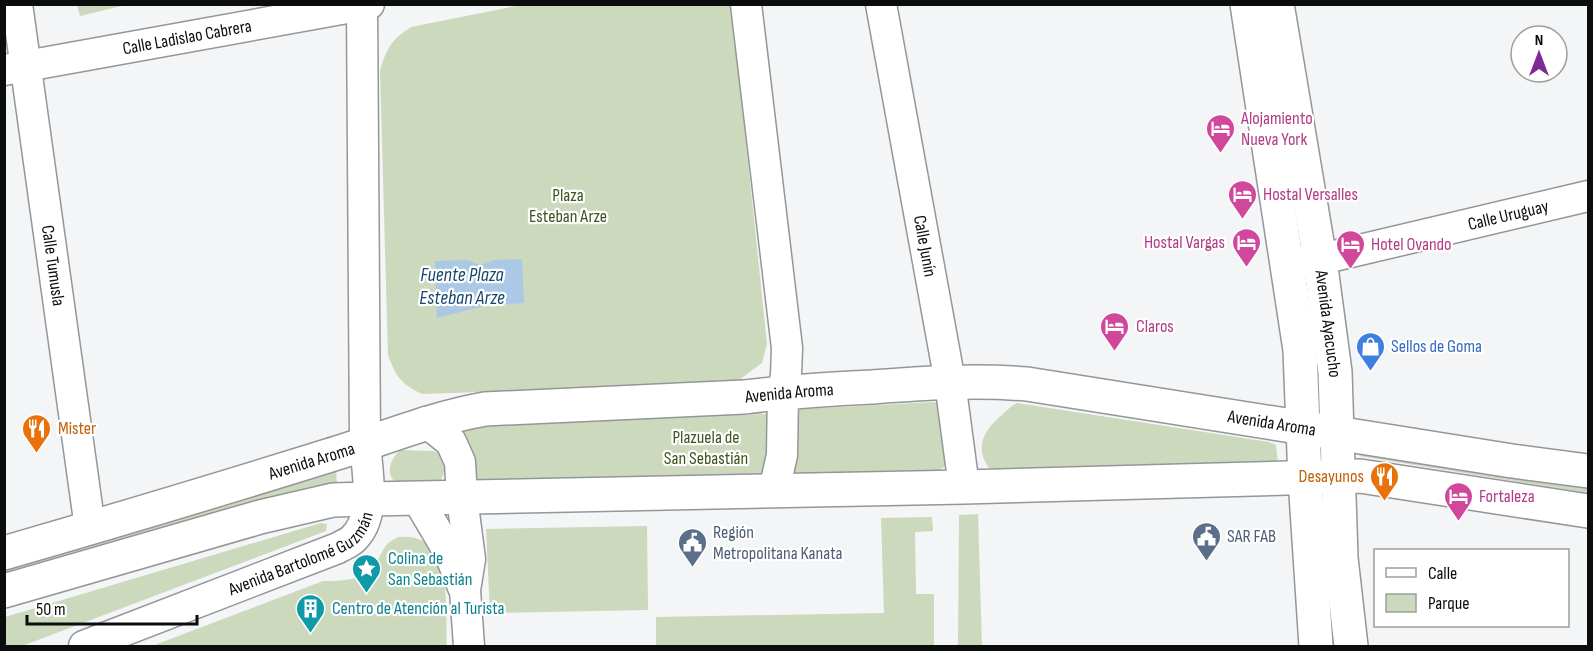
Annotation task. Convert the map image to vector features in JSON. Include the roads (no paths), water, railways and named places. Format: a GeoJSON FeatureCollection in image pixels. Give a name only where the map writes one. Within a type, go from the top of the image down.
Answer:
{"type":"FeatureCollection","features":[{"type":"Feature","properties":{"kind":"main road","name":"Avenida Ayacucho"},"geometry":{"type":"LineString","coordinates":[[1247,4],[1300,350],[1305,479],[1316,646]]}},
{"type":"Feature","properties":{"kind":"main road","name":"Avenida Ayacucho"},"geometry":{"type":"LineString","coordinates":[[1277,4],[1320,260],[1335,372],[1341,558],[1351,646]]}},
{"type":"Feature","properties":{"kind":"main road","name":"Avenida Aroma"},"geometry":{"type":"LineString","coordinates":[[4,553],[365,443],[426,422],[485,409],[734,398],[783,392],[950,381],[1027,384],[1588,471]]}},
{"type":"Feature","properties":{"kind":"main road"},"geometry":{"type":"LineString","coordinates":[[4,591],[260,517],[333,500],[1367,476],[1588,511]]}},
{"type":"Feature","properties":{"kind":"street","name":"Calle Tumusla"},"geometry":{"type":"LineString","coordinates":[[17,4],[15,68],[90,528]]}},
{"type":"Feature","properties":{"kind":"street"},"geometry":{"type":"LineString","coordinates":[[746,4],[788,348],[783,392],[782,454],[774,491]]}},
{"type":"Feature","properties":{"kind":"street","name":"Calle Junín"},"geometry":{"type":"LineString","coordinates":[[881,4],[950,381],[964,487]]}},
{"type":"Feature","properties":{"kind":"street","name":"Calle Ladislao Cabrera"},"geometry":{"type":"LineString","coordinates":[[15,68],[366,5]]}},
{"type":"Feature","properties":{"kind":"street"},"geometry":{"type":"LineString","coordinates":[[365,443],[366,5]]}},
{"type":"Feature","properties":{"kind":"street","name":"Calle Uruguay"},"geometry":{"type":"LineString","coordinates":[[1287,267],[1588,196]]}},
{"type":"Feature","properties":{"kind":"street"},"geometry":{"type":"LineString","coordinates":[[426,422],[451,442],[460,462],[470,560],[465,590],[469,646]]}},
{"type":"Feature","properties":{"kind":"street","name":"Avenida Bartolomé Guzmán"},"geometry":{"type":"LineString","coordinates":[[84,646],[338,548],[354,538],[366,518],[368,499],[365,443]]}},
{"type":"Feature","properties":{"kind":"street"},"geometry":{"type":"LineString","coordinates":[[417,498],[449,552],[465,590]]}},
{"type":"Feature","properties":{"kind":"water","name":"Fuente Plaza Esteban Arze"},"geometry":{"type":"Polygon","coordinates":[[[522,259],[524,303],[488,305],[437,318],[435,261],[469,260],[476,264],[484,264],[494,260],[522,259]]]}},
{"type":"Feature","properties":{"kind":"place","name":"Alojamiento Nueva York"},"geometry":{"type":"Point","coordinates":[1220,154]}},
{"type":"Feature","properties":{"kind":"place","name":"Hostal Versalles"},"geometry":{"type":"Point","coordinates":[1242,220]}},
{"type":"Feature","properties":{"kind":"place","name":"Hostal Vargas"},"geometry":{"type":"Point","coordinates":[1246,268]}},
{"type":"Feature","properties":{"kind":"place","name":"Hotel Ovando"},"geometry":{"type":"Point","coordinates":[1350,270]}},
{"type":"Feature","properties":{"kind":"place","name":"Claros"},"geometry":{"type":"Point","coordinates":[1115,352]}},
{"type":"Feature","properties":{"kind":"place","name":"Sellos de Goma"},"geometry":{"type":"Point","coordinates":[1370,372]}},
{"type":"Feature","properties":{"kind":"place","name":"Mister"},"geometry":{"type":"Point","coordinates":[37,454]}},
{"type":"Feature","properties":{"kind":"place","name":"Desayunos"},"geometry":{"type":"Point","coordinates":[1385,502]}},
{"type":"Feature","properties":{"kind":"place","name":"Fortaleza"},"geometry":{"type":"Point","coordinates":[1458,522]}},
{"type":"Feature","properties":{"kind":"place","name":"SAR FAB"},"geometry":{"type":"Point","coordinates":[1206,562]}},
{"type":"Feature","properties":{"kind":"place","name":"Región Metropolitana Kanata"},"geometry":{"type":"Point","coordinates":[692,568]}},
{"type":"Feature","properties":{"kind":"place","name":"Colina de San Sebastián"},"geometry":{"type":"Point","coordinates":[367,594]}},
{"type":"Feature","properties":{"kind":"place","name":"Centro de Atención al Turista"},"geometry":{"type":"Point","coordinates":[311,634]}},
{"type":"Feature","properties":{"kind":"park label","name":"Plaza Esteban Arze"},"geometry":{"type":"Point","coordinates":[568,205]}},
{"type":"Feature","properties":{"kind":"park label","name":"Plazuela de San Sebastián"},"geometry":{"type":"Point","coordinates":[706,447]}}]}
